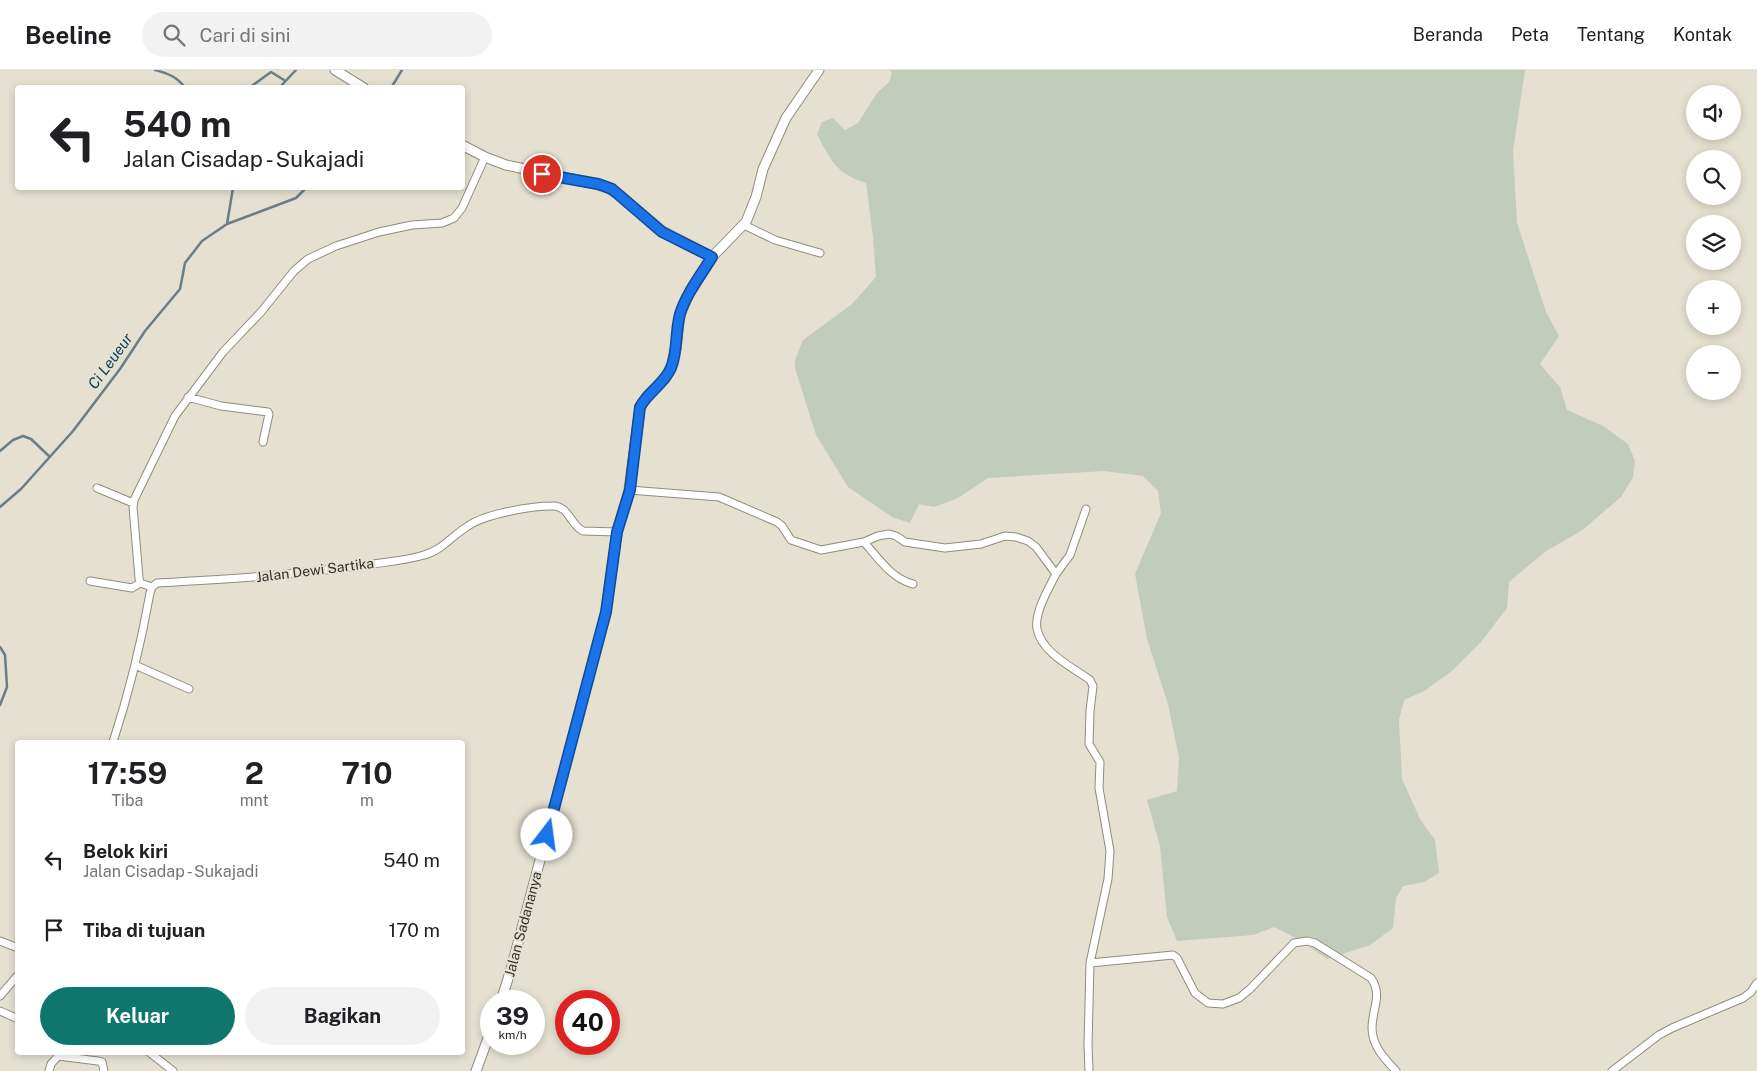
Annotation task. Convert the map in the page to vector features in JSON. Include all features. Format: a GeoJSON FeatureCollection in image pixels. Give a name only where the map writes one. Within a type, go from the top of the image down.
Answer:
{"type":"FeatureCollection","features":[{"type":"Feature","properties":{"kind":"street"},"geometry":{"type":"LineString","coordinates":[[335,70],[359,85]]}},
{"type":"Feature","properties":{"kind":"street","name":"Jalan Sadananya"},"geometry":{"type":"LineString","coordinates":[[504,990],[516,952],[606,612],[617,532],[630,490],[640,407],[647,396],[665,379],[669,372],[676,349],[680,314],[712,257],[744,226],[756,197],[763,169],[786,118],[819,70]]}},
{"type":"Feature","properties":{"kind":"street"},"geometry":{"type":"LineString","coordinates":[[465,147],[485,158],[506,165],[606,186],[621,196],[662,232],[712,257]]}},
{"type":"Feature","properties":{"kind":"street"},"geometry":{"type":"LineString","coordinates":[[140,583],[133,503],[175,416],[223,352],[261,312],[294,271],[308,259],[336,246],[379,232],[412,225],[449,221],[462,208],[485,158]]}},
{"type":"Feature","properties":{"kind":"street"},"geometry":{"type":"LineString","coordinates":[[744,226],[781,242],[820,253]]}},
{"type":"Feature","properties":{"kind":"street"},"geometry":{"type":"LineString","coordinates":[[188,397],[225,407],[268,412],[263,442]]}},
{"type":"Feature","properties":{"kind":"street"},"geometry":{"type":"LineString","coordinates":[[97,488],[133,503]]}},
{"type":"Feature","properties":{"kind":"street"},"geometry":{"type":"LineString","coordinates":[[630,490],[725,498],[777,522],[791,540],[818,550],[835,549],[889,534],[905,542],[945,548],[981,544],[1005,536],[1016,537],[1028,541],[1036,547],[1056,574]]}},
{"type":"Feature","properties":{"kind":"street","name":"Jalan Dewi Sartika"},"geometry":{"type":"LineString","coordinates":[[152,587],[157,583],[263,578],[420,556],[437,550],[474,522],[530,508],[556,506],[564,510],[578,529],[617,532]]}},
{"type":"Feature","properties":{"kind":"street"},"geometry":{"type":"LineString","coordinates":[[1086,509],[1070,555],[1056,574],[1044,597],[1037,629],[1050,650],[1090,680],[1094,686],[1090,711],[1089,744],[1100,762],[1099,788],[1110,851],[1108,879],[1090,963],[1088,1045],[1090,1071]]}},
{"type":"Feature","properties":{"kind":"street"},"geometry":{"type":"LineString","coordinates":[[864,542],[888,570],[905,582],[913,584]]}},
{"type":"Feature","properties":{"kind":"street"},"geometry":{"type":"LineString","coordinates":[[90,581],[132,588],[140,583]]}},
{"type":"Feature","properties":{"kind":"street"},"geometry":{"type":"LineString","coordinates":[[114,740],[136,665],[152,587],[140,583]]}},
{"type":"Feature","properties":{"kind":"street"},"geometry":{"type":"LineString","coordinates":[[136,665],[189,689]]}},
{"type":"Feature","properties":{"kind":"street"},"geometry":{"type":"LineString","coordinates":[[0,941],[15,947]]}},
{"type":"Feature","properties":{"kind":"street"},"geometry":{"type":"LineString","coordinates":[[1090,963],[1173,955],[1177,958],[1195,993],[1208,1002],[1223,1004],[1239,998],[1250,989],[1294,943],[1307,941],[1315,943],[1371,978],[1375,984],[1377,994],[1372,1028],[1373,1036],[1381,1053],[1396,1071]]}},
{"type":"Feature","properties":{"kind":"street"},"geometry":{"type":"LineString","coordinates":[[0,996],[15,978]]}},
{"type":"Feature","properties":{"kind":"street"},"geometry":{"type":"LineString","coordinates":[[1612,1071],[1665,1032],[1743,998],[1757,984]]}},
{"type":"Feature","properties":{"kind":"street"},"geometry":{"type":"LineString","coordinates":[[0,1011],[15,1018]]}},
{"type":"Feature","properties":{"kind":"street"},"geometry":{"type":"LineString","coordinates":[[49,1071],[51,1064],[58,1055]]}},
{"type":"Feature","properties":{"kind":"street"},"geometry":{"type":"LineString","coordinates":[[65,1055],[102,1062],[104,1071]]}},
{"type":"Feature","properties":{"kind":"street"},"geometry":{"type":"LineString","coordinates":[[153,1055],[173,1071]]}},
{"type":"Feature","properties":{"kind":"street"},"geometry":{"type":"LineString","coordinates":[[476,1071],[482,1055]]}},
{"type":"Feature","properties":{"kind":"green space"},"geometry":{"type":"Polygon","coordinates":[[[890,70],[1525,70],[1513,151],[1517,223],[1546,312],[1559,336],[1540,364],[1560,387],[1567,410],[1603,426],[1628,444],[1635,461],[1633,477],[1621,497],[1581,531],[1546,551],[1509,582],[1507,608],[1481,642],[1452,671],[1424,691],[1404,700],[1399,720],[1402,779],[1420,819],[1435,840],[1439,873],[1424,882],[1403,886],[1396,898],[1393,928],[1370,945],[1327,959],[1298,939],[1274,927],[1253,935],[1177,941],[1167,917],[1160,846],[1147,800],[1177,791],[1179,758],[1168,704],[1147,639],[1135,574],[1161,513],[1158,491],[1143,476],[1104,471],[988,478],[958,498],[934,507],[919,504],[910,523],[892,517],[848,487],[816,435],[795,368],[795,360],[803,340],[852,304],[876,277],[866,183],[848,175],[836,165],[817,134],[822,122],[833,118],[845,130],[858,123],[877,93],[889,82],[892,73],[890,70]]]}},
{"type":"Feature","properties":{"kind":"waterway"},"geometry":{"type":"LineString","coordinates":[[155,70],[172,76],[182,85]]}},
{"type":"Feature","properties":{"kind":"waterway","name":"Ci Leueur"},"geometry":{"type":"LineString","coordinates":[[282,85],[296,70]]}},
{"type":"Feature","properties":{"kind":"waterway","name":"Ci Leueur"},"geometry":{"type":"LineString","coordinates":[[393,85],[402,70]]}},
{"type":"Feature","properties":{"kind":"waterway"},"geometry":{"type":"LineString","coordinates":[[253,85],[271,72],[284,80]]}},
{"type":"Feature","properties":{"kind":"waterway","name":"Ci Leueur"},"geometry":{"type":"LineString","coordinates":[[227,224],[233,190]]}},
{"type":"Feature","properties":{"kind":"waterway","name":"Ci Leueur"},"geometry":{"type":"LineString","coordinates":[[0,507],[21,489],[73,431],[120,369],[145,331],[180,289],[185,263],[202,241],[227,224],[296,198],[304,190]]}},
{"type":"Feature","properties":{"kind":"waterway"},"geometry":{"type":"LineString","coordinates":[[0,451],[13,440],[23,436],[31,439],[50,457]]}},
{"type":"Feature","properties":{"kind":"waterway","name":"Ci Leueur"},"geometry":{"type":"LineString","coordinates":[[0,647],[5,655],[7,687],[0,705]]}},
{"type":"Feature","properties":{"kind":"route"},"geometry":{"type":"LineString","coordinates":[[542,174],[606,186],[632,205],[662,232],[712,257],[680,314],[676,349],[669,372],[665,379],[647,396],[640,407],[630,490],[617,532],[606,612],[547,835]]}}]}
